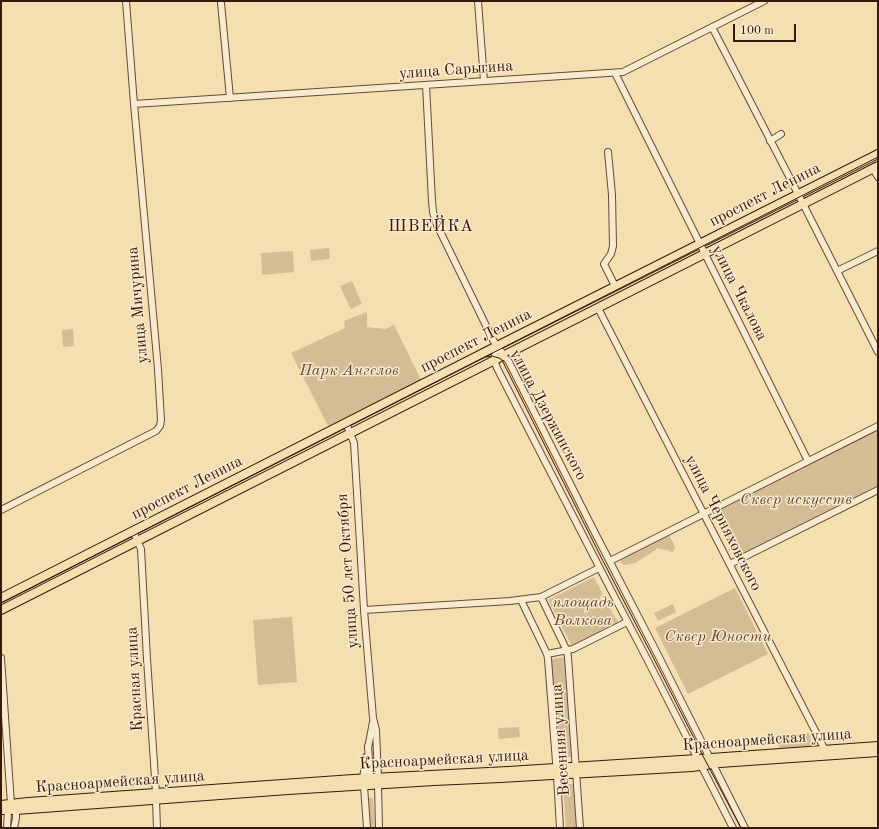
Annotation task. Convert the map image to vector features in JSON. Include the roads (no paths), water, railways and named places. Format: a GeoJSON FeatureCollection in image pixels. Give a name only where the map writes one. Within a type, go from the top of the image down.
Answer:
{"type":"FeatureCollection","features":[{"type":"Feature","properties":{"kind":"main road","name":"проспект Ленина"},"geometry":{"type":"LineString","coordinates":[[1,598],[496,346],[878,154]]}},
{"type":"Feature","properties":{"kind":"main road","name":"проспект Ленина"},"geometry":{"type":"LineString","coordinates":[[1,610],[876,167]]}},
{"type":"Feature","properties":{"kind":"main road","name":"Красноармейская улица"},"geometry":{"type":"LineString","coordinates":[[7,808],[371,781],[434,781],[500,778],[557,771],[699,762],[878,746]]}},
{"type":"Feature","properties":{"kind":"main road","name":"Красноармейская улица"},"geometry":{"type":"LineString","coordinates":[[711,761],[878,752]]}},
{"type":"Feature","properties":{"kind":"street","name":"улица Мичурина"},"geometry":{"type":"LineString","coordinates":[[1,510],[156,432],[160,426],[161,420],[158,369],[126,1]]}},
{"type":"Feature","properties":{"kind":"street"},"geometry":{"type":"LineString","coordinates":[[478,1],[484,81]]}},
{"type":"Feature","properties":{"kind":"street","name":"улица Сарыгина"},"geometry":{"type":"LineString","coordinates":[[134,104],[623,72],[764,1]]}},
{"type":"Feature","properties":{"kind":"street"},"geometry":{"type":"LineString","coordinates":[[221,3],[230,98]]}},
{"type":"Feature","properties":{"kind":"street"},"geometry":{"type":"LineString","coordinates":[[712,27],[878,352]]}},
{"type":"Feature","properties":{"kind":"street","name":"улица Чкалова"},"geometry":{"type":"LineString","coordinates":[[615,73],[808,461]]}},
{"type":"Feature","properties":{"kind":"street"},"geometry":{"type":"LineString","coordinates":[[426,85],[429,160],[435,220],[496,346]]}},
{"type":"Feature","properties":{"kind":"street"},"geometry":{"type":"LineString","coordinates":[[770,141],[781,134]]}},
{"type":"Feature","properties":{"kind":"street"},"geometry":{"type":"LineString","coordinates":[[608,152],[612,195],[613,246],[611,254],[604,264],[615,286]]}},
{"type":"Feature","properties":{"kind":"street"},"geometry":{"type":"LineString","coordinates":[[876,167],[878,177]]}},
{"type":"Feature","properties":{"kind":"street"},"geometry":{"type":"LineString","coordinates":[[837,271],[876,252]]}},
{"type":"Feature","properties":{"kind":"street","name":"улица Черняховского"},"geometry":{"type":"LineString","coordinates":[[598,308],[825,750]]}},
{"type":"Feature","properties":{"kind":"street","name":"улица Дзержинского"},"geometry":{"type":"LineString","coordinates":[[496,346],[504,355],[745,828]]}},
{"type":"Feature","properties":{"kind":"street","name":"улица Дзержинского"},"geometry":{"type":"LineString","coordinates":[[496,346],[494,360],[733,828]]}},
{"type":"Feature","properties":{"kind":"street","name":"улица 50 лет Октября"},"geometry":{"type":"LineString","coordinates":[[346,423],[354,443],[364,610],[373,718],[376,730],[366,828]]}},
{"type":"Feature","properties":{"kind":"street"},"geometry":{"type":"LineString","coordinates":[[610,561],[878,426]]}},
{"type":"Feature","properties":{"kind":"street"},"geometry":{"type":"LineString","coordinates":[[730,564],[878,490]]}},
{"type":"Feature","properties":{"kind":"street","name":"Красная улица"},"geometry":{"type":"LineString","coordinates":[[133,531],[142,549],[157,828]]}},
{"type":"Feature","properties":{"kind":"street"},"geometry":{"type":"LineString","coordinates":[[364,610],[521,600],[541,597],[599,568]]}},
{"type":"Feature","properties":{"kind":"street","name":"Весенняя улица"},"geometry":{"type":"LineString","coordinates":[[541,597],[567,651],[580,828]]}},
{"type":"Feature","properties":{"kind":"street","name":"Весенняя улица"},"geometry":{"type":"LineString","coordinates":[[521,600],[547,654],[557,771],[560,828]]}},
{"type":"Feature","properties":{"kind":"street"},"geometry":{"type":"LineString","coordinates":[[547,654],[573,649],[627,622]]}},
{"type":"Feature","properties":{"kind":"street"},"geometry":{"type":"LineString","coordinates":[[1,658],[7,828]]}},
{"type":"Feature","properties":{"kind":"street","name":"улица 50 лет Октября"},"geometry":{"type":"LineString","coordinates":[[373,718],[364,766],[371,781],[379,828]]}},
{"type":"Feature","properties":{"kind":"street"},"geometry":{"type":"LineString","coordinates":[[7,808],[16,818],[14,828]]}},
{"type":"Feature","properties":{"kind":"tram line"},"geometry":{"type":"LineString","coordinates":[[1,603],[878,157]]}},
{"type":"Feature","properties":{"kind":"tram line"},"geometry":{"type":"LineString","coordinates":[[486,357],[492,356],[502,360],[602,559],[741,828]]}},
{"type":"Feature","properties":{"kind":"district","name":"ШВЕЙКА"},"geometry":{"type":"Point","coordinates":[431,227]}},
{"type":"Feature","properties":{"kind":"park label","name":"Парк Ангелов"},"geometry":{"type":"Point","coordinates":[349,371]}},
{"type":"Feature","properties":{"kind":"park label","name":"Сквер искусств"},"geometry":{"type":"Point","coordinates":[796,500]}},
{"type":"Feature","properties":{"kind":"park label","name":"площадь Волкова"},"geometry":{"type":"Point","coordinates":[583,612]}},
{"type":"Feature","properties":{"kind":"park label","name":"Сквер Юности"},"geometry":{"type":"Point","coordinates":[718,637]}}]}
